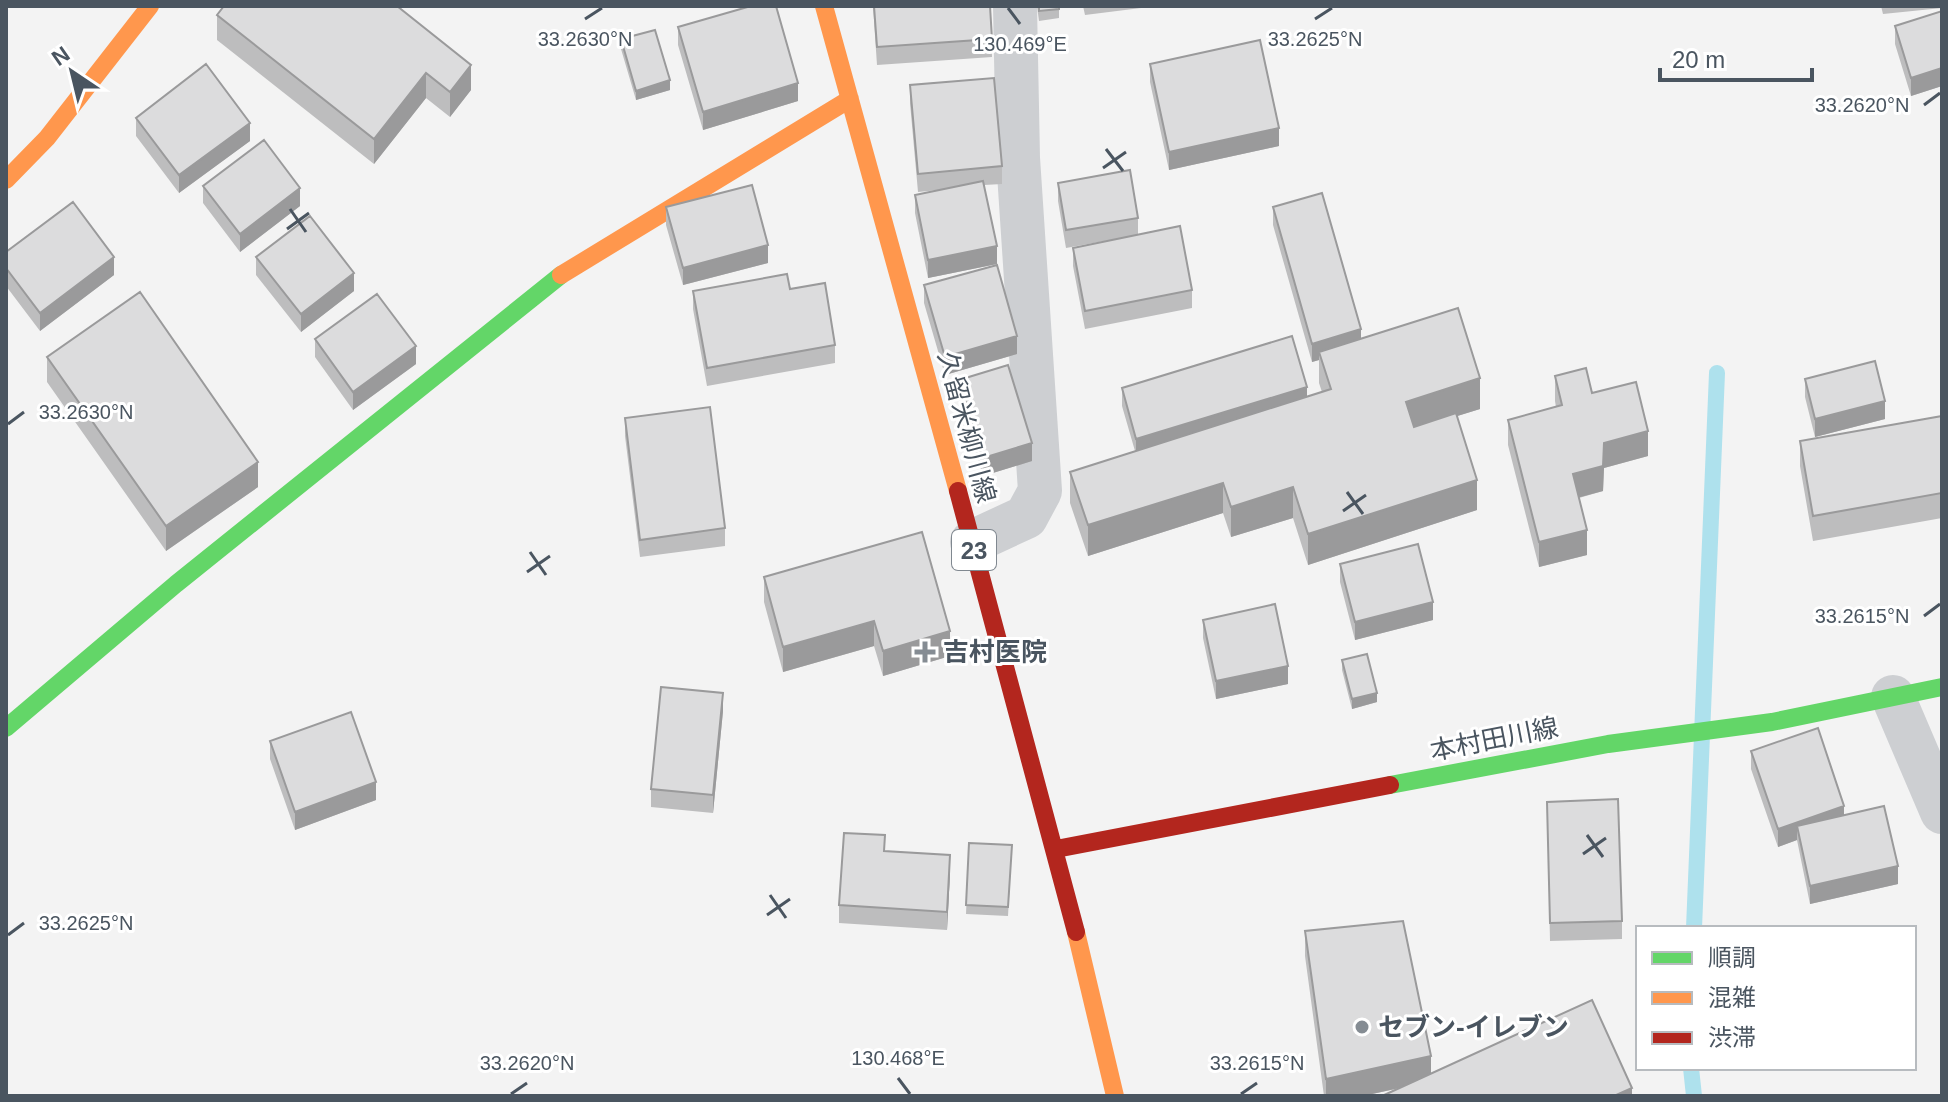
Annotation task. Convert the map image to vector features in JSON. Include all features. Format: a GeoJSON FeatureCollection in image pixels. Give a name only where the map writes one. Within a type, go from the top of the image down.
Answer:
{"type":"FeatureCollection","features":[{"type":"Feature","properties":{"kind":"main road"},"geometry":{"type":"LineString","coordinates":[[6,180],[47,138],[150,6]]}},
{"type":"Feature","properties":{"kind":"main road","name":"久留米柳川線"},"geometry":{"type":"LineString","coordinates":[[824,6],[1056,849],[1115,1096]]}},
{"type":"Feature","properties":{"kind":"main road"},"geometry":{"type":"LineString","coordinates":[[6,728],[176,584],[563,273],[850,99]]}},
{"type":"Feature","properties":{"kind":"main road","name":"本村田川線"},"geometry":{"type":"LineString","coordinates":[[1056,849],[1608,744],[1772,722],[1942,687]]}},
{"type":"Feature","properties":{"kind":"street"},"geometry":{"type":"LineString","coordinates":[[972,542],[1026,517],[1040,491],[1018,158],[1015,6]]}},
{"type":"Feature","properties":{"kind":"street"},"geometry":{"type":"LineString","coordinates":[[1893,697],[1942,812]]}},
{"type":"Feature","properties":{"kind":"building"},"geometry":{"type":"Polygon","coordinates":[[[224,6],[397,6],[471,65],[450,92],[426,73],[374,139],[217,15],[224,6]]]}},
{"type":"Feature","properties":{"kind":"building"},"geometry":{"type":"Polygon","coordinates":[[[751,6],[776,6],[798,83],[703,112],[678,27],[751,6]]]}},
{"type":"Feature","properties":{"kind":"building"},"geometry":{"type":"Polygon","coordinates":[[[874,6],[990,6],[992,39],[877,47],[874,6]]]}},
{"type":"Feature","properties":{"kind":"building"},"geometry":{"type":"Polygon","coordinates":[[[1039,6],[1059,6],[1059,9],[1039,11],[1039,6]]]}},
{"type":"Feature","properties":{"kind":"building"},"geometry":{"type":"Polygon","coordinates":[[[1942,11],[1942,68],[1911,78],[1895,26],[1942,11]]]}},
{"type":"Feature","properties":{"kind":"building"},"geometry":{"type":"Polygon","coordinates":[[[655,30],[670,80],[636,91],[621,39],[655,30]]]}},
{"type":"Feature","properties":{"kind":"building"},"geometry":{"type":"Polygon","coordinates":[[[1260,40],[1279,128],[1169,152],[1150,64],[1260,40]]]}},
{"type":"Feature","properties":{"kind":"building"},"geometry":{"type":"Polygon","coordinates":[[[206,64],[250,123],[179,175],[136,118],[206,64]]]}},
{"type":"Feature","properties":{"kind":"building"},"geometry":{"type":"Polygon","coordinates":[[[994,78],[1002,166],[918,174],[910,85],[994,78]]]}},
{"type":"Feature","properties":{"kind":"building"},"geometry":{"type":"Polygon","coordinates":[[[264,140],[300,188],[240,234],[203,186],[264,140]]]}},
{"type":"Feature","properties":{"kind":"building"},"geometry":{"type":"Polygon","coordinates":[[[1130,170],[1138,218],[1066,230],[1058,183],[1130,170]]]}},
{"type":"Feature","properties":{"kind":"building"},"geometry":{"type":"Polygon","coordinates":[[[983,181],[997,246],[928,260],[915,195],[983,181]]]}},
{"type":"Feature","properties":{"kind":"building"},"geometry":{"type":"Polygon","coordinates":[[[752,185],[768,245],[683,268],[666,207],[752,185]]]}},
{"type":"Feature","properties":{"kind":"building"},"geometry":{"type":"Polygon","coordinates":[[[1322,193],[1361,329],[1312,344],[1273,207],[1322,193]]]}},
{"type":"Feature","properties":{"kind":"building"},"geometry":{"type":"Polygon","coordinates":[[[73,202],[114,257],[40,313],[6,268],[6,252],[73,202]]]}},
{"type":"Feature","properties":{"kind":"building"},"geometry":{"type":"Polygon","coordinates":[[[310,216],[354,273],[301,314],[256,257],[310,216]]]}},
{"type":"Feature","properties":{"kind":"building"},"geometry":{"type":"Polygon","coordinates":[[[1180,226],[1192,290],[1085,311],[1073,248],[1180,226]]]}},
{"type":"Feature","properties":{"kind":"building"},"geometry":{"type":"Polygon","coordinates":[[[997,265],[1017,336],[945,357],[924,285],[997,265]]]}},
{"type":"Feature","properties":{"kind":"building"},"geometry":{"type":"Polygon","coordinates":[[[787,274],[790,289],[825,283],[835,345],[707,368],[693,291],[787,274]]]}},
{"type":"Feature","properties":{"kind":"building"},"geometry":{"type":"Polygon","coordinates":[[[140,292],[258,462],[166,526],[47,357],[140,292]]]}},
{"type":"Feature","properties":{"kind":"building"},"geometry":{"type":"Polygon","coordinates":[[[377,294],[416,346],[353,392],[315,339],[377,294]]]}},
{"type":"Feature","properties":{"kind":"building"},"geometry":{"type":"Polygon","coordinates":[[[1458,308],[1480,378],[1406,402],[1414,427],[1456,413],[1477,480],[1308,534],[1293,487],[1231,507],[1223,483],[1088,525],[1070,472],[1331,389],[1319,352],[1458,308]]]}},
{"type":"Feature","properties":{"kind":"building"},"geometry":{"type":"Polygon","coordinates":[[[1292,336],[1307,387],[1136,439],[1122,388],[1292,336]]]}},
{"type":"Feature","properties":{"kind":"building"},"geometry":{"type":"Polygon","coordinates":[[[1875,361],[1885,401],[1815,419],[1805,379],[1875,361]]]}},
{"type":"Feature","properties":{"kind":"building"},"geometry":{"type":"Polygon","coordinates":[[[1008,365],[1032,443],[983,458],[959,380],[1008,365]]]}},
{"type":"Feature","properties":{"kind":"building"},"geometry":{"type":"Polygon","coordinates":[[[1586,368],[1592,393],[1636,382],[1648,431],[1604,443],[1603,466],[1573,474],[1587,530],[1539,542],[1508,420],[1562,405],[1555,376],[1586,368]]]}},
{"type":"Feature","properties":{"kind":"building"},"geometry":{"type":"Polygon","coordinates":[[[710,407],[725,528],[640,540],[625,418],[710,407]]]}},
{"type":"Feature","properties":{"kind":"building"},"geometry":{"type":"Polygon","coordinates":[[[1942,416],[1942,493],[1813,516],[1800,441],[1942,416]]]}},
{"type":"Feature","properties":{"kind":"building"},"geometry":{"type":"Polygon","coordinates":[[[922,532],[950,631],[883,651],[874,621],[783,647],[764,577],[922,532]]]}},
{"type":"Feature","properties":{"kind":"building"},"geometry":{"type":"Polygon","coordinates":[[[1418,544],[1433,602],[1355,622],[1340,564],[1418,544]]]}},
{"type":"Feature","properties":{"kind":"building"},"geometry":{"type":"Polygon","coordinates":[[[1275,604],[1288,666],[1216,681],[1203,620],[1275,604]]]}},
{"type":"Feature","properties":{"kind":"building"},"geometry":{"type":"Polygon","coordinates":[[[1367,654],[1377,693],[1352,699],[1342,660],[1367,654]]]}},
{"type":"Feature","properties":{"kind":"building"},"geometry":{"type":"Polygon","coordinates":[[[661,687],[723,693],[713,795],[651,789],[661,687]]]}},
{"type":"Feature","properties":{"kind":"building"},"geometry":{"type":"Polygon","coordinates":[[[351,712],[376,782],[295,812],[270,741],[351,712]]]}},
{"type":"Feature","properties":{"kind":"building"},"geometry":{"type":"Polygon","coordinates":[[[1818,728],[1844,806],[1778,829],[1751,751],[1818,728]]]}},
{"type":"Feature","properties":{"kind":"building"},"geometry":{"type":"Polygon","coordinates":[[[1618,799],[1622,921],[1550,923],[1547,802],[1618,799]]]}},
{"type":"Feature","properties":{"kind":"building"},"geometry":{"type":"Polygon","coordinates":[[[1884,806],[1898,866],[1810,886],[1797,826],[1884,806]]]}},
{"type":"Feature","properties":{"kind":"building"},"geometry":{"type":"Polygon","coordinates":[[[844,833],[885,835],[884,851],[950,855],[947,912],[839,905],[844,833]]]}},
{"type":"Feature","properties":{"kind":"building"},"geometry":{"type":"Polygon","coordinates":[[[969,843],[1012,845],[1008,907],[966,905],[969,843]]]}},
{"type":"Feature","properties":{"kind":"building"},"geometry":{"type":"Polygon","coordinates":[[[1403,921],[1431,1056],[1326,1079],[1305,931],[1403,921]]]}},
{"type":"Feature","properties":{"kind":"building"},"geometry":{"type":"Polygon","coordinates":[[[1592,1000],[1632,1088],[1614,1096],[1382,1096],[1592,1000]]]}},
{"type":"Feature","properties":{"kind":"waterway"},"geometry":{"type":"LineString","coordinates":[[1694,926],[1717,373]]}},
{"type":"Feature","properties":{"kind":"waterway"},"geometry":{"type":"LineString","coordinates":[[1691,1070],[1694,1096]]}},
{"type":"Feature","properties":{"kind":"traffic: fast"},"geometry":{"type":"LineString","coordinates":[[6,728],[176,584],[561,275]]}},
{"type":"Feature","properties":{"kind":"traffic: fast"},"geometry":{"type":"LineString","coordinates":[[1390,785],[1608,744],[1772,722],[1942,687]]}},
{"type":"Feature","properties":{"kind":"traffic: slow"},"geometry":{"type":"LineString","coordinates":[[6,180],[47,138],[150,6]]}},
{"type":"Feature","properties":{"kind":"traffic: slow"},"geometry":{"type":"LineString","coordinates":[[824,6],[958,491]]}},
{"type":"Feature","properties":{"kind":"traffic: slow"},"geometry":{"type":"LineString","coordinates":[[561,275],[850,99]]}},
{"type":"Feature","properties":{"kind":"traffic: slow"},"geometry":{"type":"LineString","coordinates":[[1076,932],[1115,1096]]}},
{"type":"Feature","properties":{"kind":"traffic: jam"},"geometry":{"type":"LineString","coordinates":[[958,491],[1076,932]]}},
{"type":"Feature","properties":{"kind":"traffic: jam"},"geometry":{"type":"LineString","coordinates":[[1056,849],[1390,785]]}},
{"type":"Feature","properties":{"kind":"place","name":"吉村医院"},"geometry":{"type":"Point","coordinates":[925,652]}},
{"type":"Feature","properties":{"kind":"place","name":"セブン-イレブン"},"geometry":{"type":"Point","coordinates":[1362,1027]}}]}
